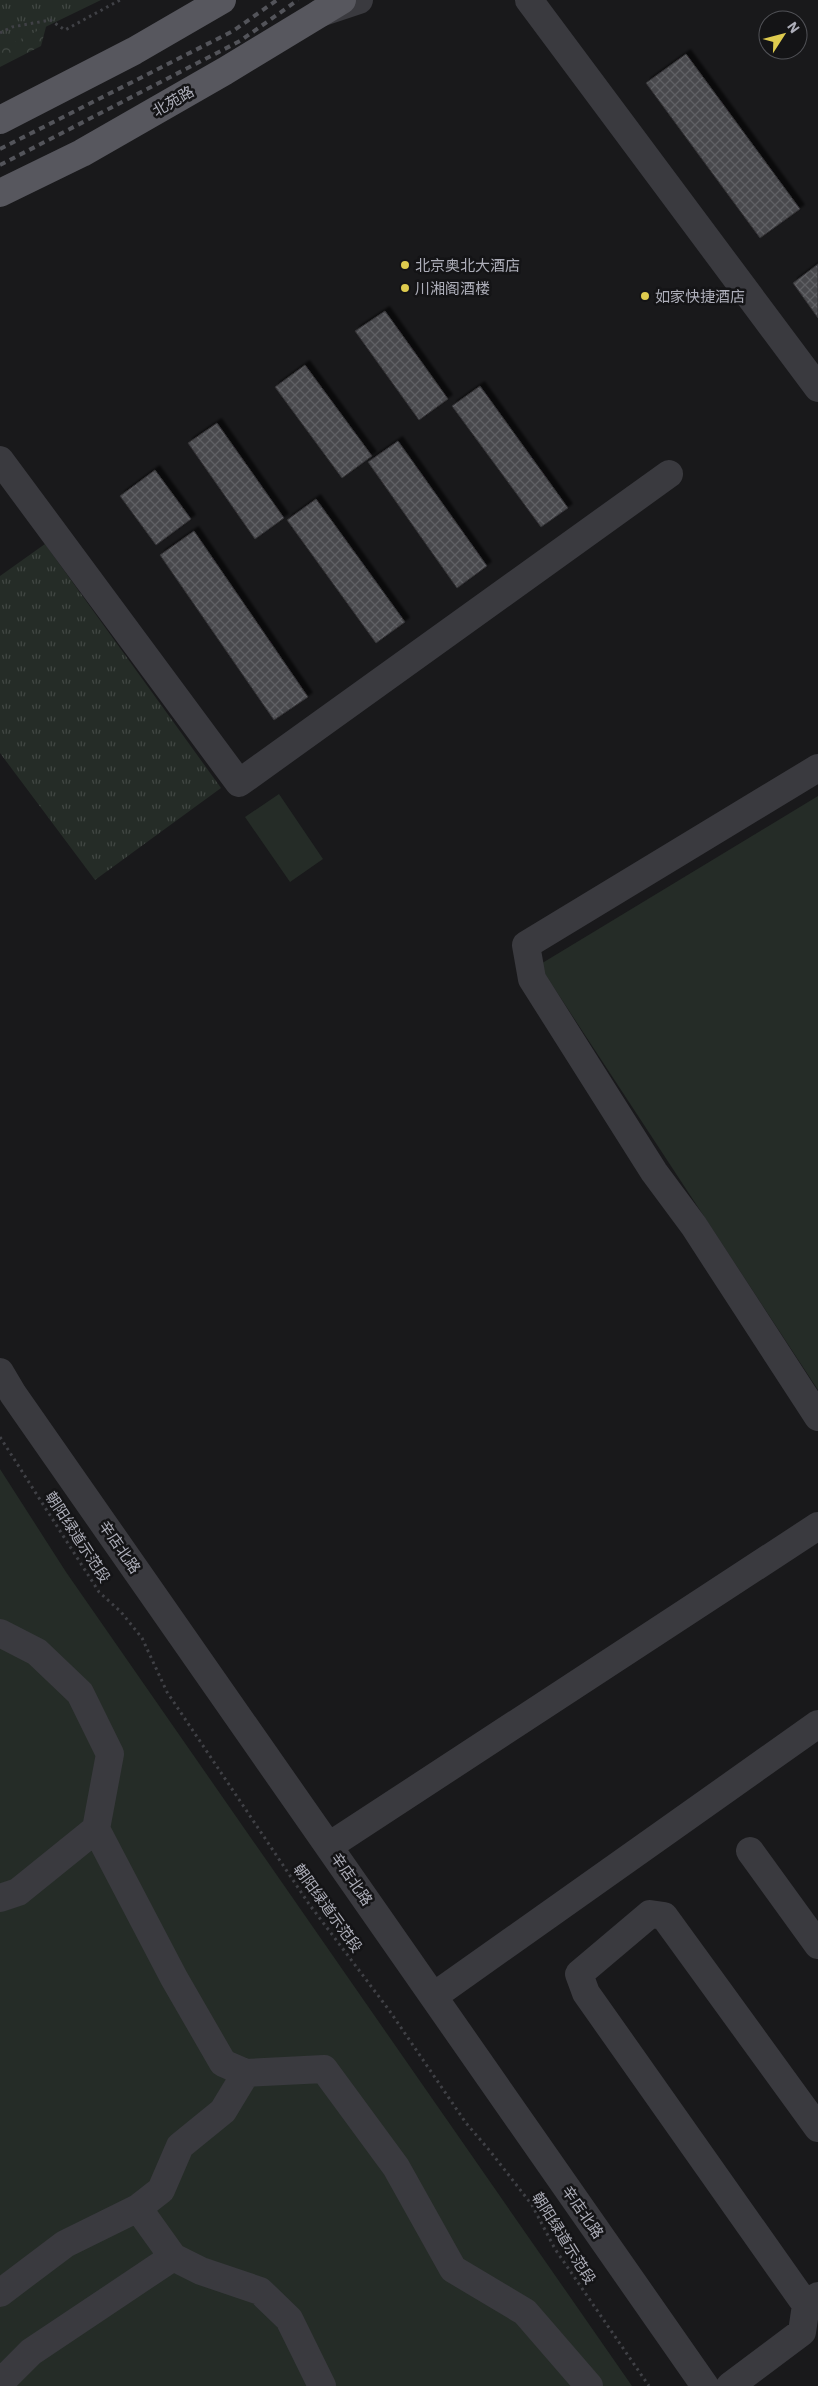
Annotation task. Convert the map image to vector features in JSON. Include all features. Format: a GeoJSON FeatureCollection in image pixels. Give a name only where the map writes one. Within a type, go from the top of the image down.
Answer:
{"type":"FeatureCollection","features":[{"type":"Feature","properties":{"kind":"main road"},"geometry":{"type":"LineString","coordinates":[[0,120],[134,51],[222,0]]}},
{"type":"Feature","properties":{"kind":"main road","name":"北苑路"},"geometry":{"type":"LineString","coordinates":[[0,193],[82,153],[331,7]]}},
{"type":"Feature","properties":{"kind":"street"},"geometry":{"type":"LineString","coordinates":[[331,7],[358,0]]}},
{"type":"Feature","properties":{"kind":"street"},"geometry":{"type":"LineString","coordinates":[[529,0],[818,388]]}},
{"type":"Feature","properties":{"kind":"street"},"geometry":{"type":"LineString","coordinates":[[0,460],[239,783],[669,474]]}},
{"type":"Feature","properties":{"kind":"street"},"geometry":{"type":"LineString","coordinates":[[818,768],[526,945],[532,979],[654,1172],[694,1226],[818,1417]]}},
{"type":"Feature","properties":{"kind":"street","name":"辛店北路"},"geometry":{"type":"LineString","coordinates":[[0,1372],[19,1402],[705,2386]]}},
{"type":"Feature","properties":{"kind":"street"},"geometry":{"type":"LineString","coordinates":[[329,1846],[818,1526]]}},
{"type":"Feature","properties":{"kind":"street"},"geometry":{"type":"LineString","coordinates":[[0,1633],[37,1652],[80,1693],[110,1754],[96,1830],[174,1978],[223,2063],[246,2073],[324,2069],[396,2167],[453,2269],[525,2312],[588,2386]]}},
{"type":"Feature","properties":{"kind":"street"},"geometry":{"type":"LineString","coordinates":[[434,1996],[818,1724]]}},
{"type":"Feature","properties":{"kind":"street"},"geometry":{"type":"LineString","coordinates":[[0,1898],[18,1892],[96,1830]]}},
{"type":"Feature","properties":{"kind":"street"},"geometry":{"type":"LineString","coordinates":[[750,1850],[818,1945]]}},
{"type":"Feature","properties":{"kind":"street"},"geometry":{"type":"LineString","coordinates":[[730,2386],[802,2332],[812,2301],[586,1993],[578,1974],[650,1914],[664,1916],[818,2128]]}},
{"type":"Feature","properties":{"kind":"street"},"geometry":{"type":"LineString","coordinates":[[0,2293],[65,2244],[138,2208],[161,2190],[180,2146],[223,2111],[246,2073]]}},
{"type":"Feature","properties":{"kind":"street"},"geometry":{"type":"LineString","coordinates":[[138,2208],[173,2257],[201,2271],[260,2291],[289,2319],[322,2386]]}},
{"type":"Feature","properties":{"kind":"street"},"geometry":{"type":"LineString","coordinates":[[0,2383],[31,2352],[173,2257]]}},
{"type":"Feature","properties":{"kind":"path"},"geometry":{"type":"LineString","coordinates":[[0,33],[12,27],[50,20],[65,30],[120,0]]}},
{"type":"Feature","properties":{"kind":"path","name":"朝阳绿道示范段"},"geometry":{"type":"LineString","coordinates":[[0,1437],[99,1592],[121,1612],[142,1638],[167,1692],[309,1904],[389,2010],[466,2123],[532,2205],[555,2249],[649,2386]]}},
{"type":"Feature","properties":{"kind":"green space"},"geometry":{"type":"Polygon","coordinates":[[[0,0],[53,0],[41,46],[0,67],[0,0]]]}},
{"type":"Feature","properties":{"kind":"green space"},"geometry":{"type":"Polygon","coordinates":[[[0,0],[101,0],[0,49],[0,0]]]}},
{"type":"Feature","properties":{"kind":"green space"},"geometry":{"type":"Polygon","coordinates":[[[45,544],[221,788],[95,880],[0,753],[0,576],[45,544]]]}},
{"type":"Feature","properties":{"kind":"green space"},"geometry":{"type":"Polygon","coordinates":[[[279,794],[323,859],[290,882],[245,817],[279,794]]]}},
{"type":"Feature","properties":{"kind":"green space"},"geometry":{"type":"Polygon","coordinates":[[[818,796],[818,1390],[539,965],[818,796]]]}},
{"type":"Feature","properties":{"kind":"green space"},"geometry":{"type":"Polygon","coordinates":[[[0,1469],[66,1572],[632,2386],[0,2386],[0,1469]]]}},
{"type":"Feature","properties":{"kind":"building"},"geometry":{"type":"Polygon","coordinates":[[[686,54],[800,209],[760,238],[646,83],[686,54]]]}},
{"type":"Feature","properties":{"kind":"building"},"geometry":{"type":"Polygon","coordinates":[[[818,264],[818,318],[793,283],[818,264]]]}},
{"type":"Feature","properties":{"kind":"building"},"geometry":{"type":"Polygon","coordinates":[[[385,311],[448,399],[419,420],[355,331],[385,311]]]}},
{"type":"Feature","properties":{"kind":"building"},"geometry":{"type":"Polygon","coordinates":[[[305,365],[372,456],[342,478],[275,387],[305,365]]]}},
{"type":"Feature","properties":{"kind":"building"},"geometry":{"type":"Polygon","coordinates":[[[480,386],[568,508],[541,527],[452,406],[480,386]]]}},
{"type":"Feature","properties":{"kind":"building"},"geometry":{"type":"Polygon","coordinates":[[[217,423],[284,518],[255,539],[188,443],[217,423]]]}},
{"type":"Feature","properties":{"kind":"building"},"geometry":{"type":"Polygon","coordinates":[[[398,441],[487,566],[457,588],[368,462],[398,441]]]}},
{"type":"Feature","properties":{"kind":"building"},"geometry":{"type":"Polygon","coordinates":[[[155,470],[191,519],[156,545],[120,496],[155,470]]]}},
{"type":"Feature","properties":{"kind":"building"},"geometry":{"type":"Polygon","coordinates":[[[316,499],[405,622],[376,643],[287,520],[316,499]]]}},
{"type":"Feature","properties":{"kind":"building"},"geometry":{"type":"Polygon","coordinates":[[[194,531],[308,697],[274,720],[160,555],[194,531]]]}},
{"type":"Feature","properties":{"kind":"railway"},"geometry":{"type":"LineString","coordinates":[[0,149],[233,31],[277,0]]}},
{"type":"Feature","properties":{"kind":"railway"},"geometry":{"type":"LineString","coordinates":[[0,165],[240,41],[298,0]]}},
{"type":"Feature","properties":{"kind":"place","name":"北京奥北大酒店"},"geometry":{"type":"Point","coordinates":[405,265]}},
{"type":"Feature","properties":{"kind":"place","name":"川湘阁酒楼"},"geometry":{"type":"Point","coordinates":[405,288]}},
{"type":"Feature","properties":{"kind":"place","name":"如家快捷酒店"},"geometry":{"type":"Point","coordinates":[645,296]}}]}
